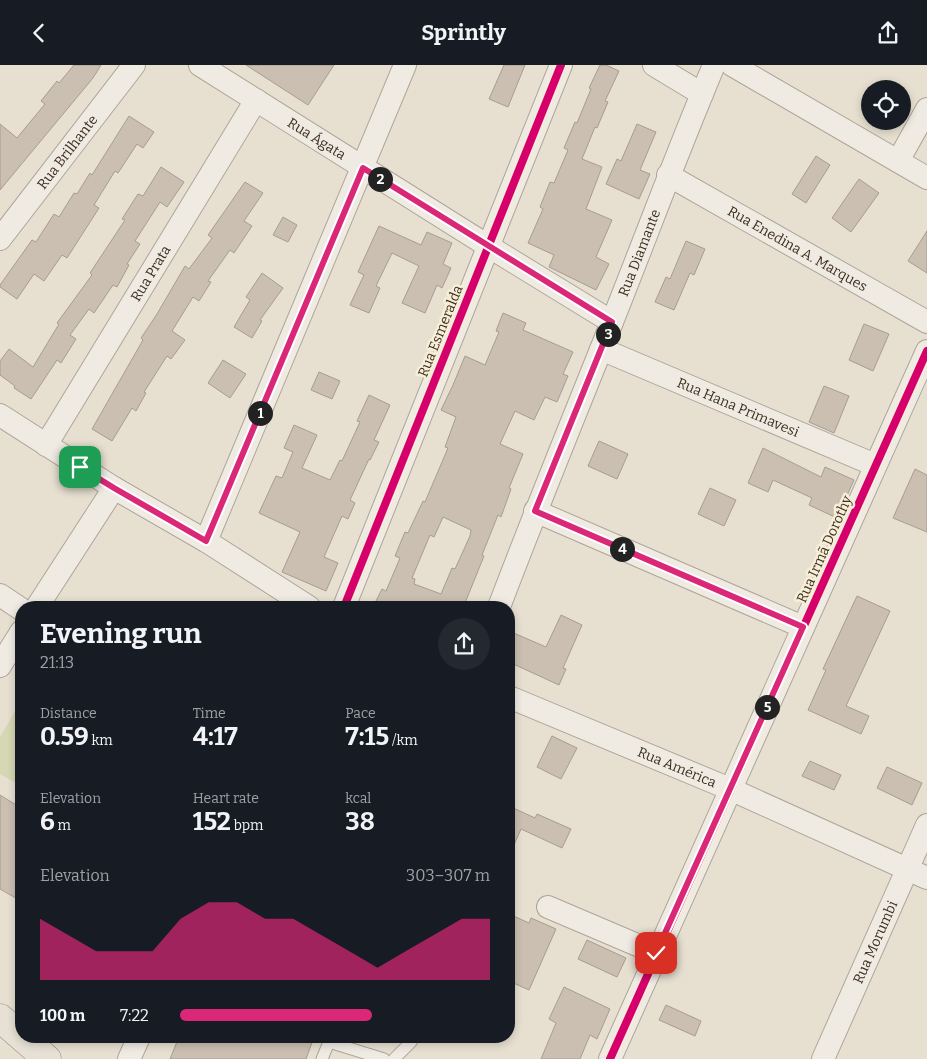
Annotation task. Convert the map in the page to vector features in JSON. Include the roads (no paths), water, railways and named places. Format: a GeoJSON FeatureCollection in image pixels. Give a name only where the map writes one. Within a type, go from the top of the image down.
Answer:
{"type":"FeatureCollection","features":[{"type":"Feature","properties":{"kind":"main road"},"geometry":{"type":"LineString","coordinates":[[0,1018],[15,1031]]}},
{"type":"Feature","properties":{"kind":"main road"},"geometry":{"type":"LineString","coordinates":[[29,1043],[47,1059]]}},
{"type":"Feature","properties":{"kind":"street","name":"Rua Brilhante"},"geometry":{"type":"LineString","coordinates":[[0,239],[134,65]]}},
{"type":"Feature","properties":{"kind":"street","name":"Rua Ágata"},"geometry":{"type":"LineString","coordinates":[[200,65],[612,322]]}},
{"type":"Feature","properties":{"kind":"street"},"geometry":{"type":"LineString","coordinates":[[206,541],[405,65]]}},
{"type":"Feature","properties":{"kind":"street","name":"Rua Esmeralda"},"geometry":{"type":"LineString","coordinates":[[346,601],[561,65]]}},
{"type":"Feature","properties":{"kind":"street"},"geometry":{"type":"LineString","coordinates":[[654,65],[702,94]]}},
{"type":"Feature","properties":{"kind":"street","name":"Rua Diamante"},"geometry":{"type":"LineString","coordinates":[[501,601],[668,175],[714,65]]}},
{"type":"Feature","properties":{"kind":"street"},"geometry":{"type":"LineString","coordinates":[[732,65],[927,178]]}},
{"type":"Feature","properties":{"kind":"street","name":"Rua Prata"},"geometry":{"type":"LineString","coordinates":[[46,445],[256,100]]}},
{"type":"Feature","properties":{"kind":"street"},"geometry":{"type":"LineString","coordinates":[[898,161],[927,109]]}},
{"type":"Feature","properties":{"kind":"street","name":"Rua Enedina A. Marques"},"geometry":{"type":"LineString","coordinates":[[668,175],[927,322]]}},
{"type":"Feature","properties":{"kind":"street","name":"Rua Hana Primavesi"},"geometry":{"type":"LineString","coordinates":[[601,349],[875,465]]}},
{"type":"Feature","properties":{"kind":"street","name":"Rua Irmã Dorothy"},"geometry":{"type":"LineString","coordinates":[[610,1059],[927,351]]}},
{"type":"Feature","properties":{"kind":"street"},"geometry":{"type":"LineString","coordinates":[[0,415],[114,488],[206,541],[300,601]]}},
{"type":"Feature","properties":{"kind":"street"},"geometry":{"type":"LineString","coordinates":[[41,601],[114,488]]}},
{"type":"Feature","properties":{"kind":"street"},"geometry":{"type":"LineString","coordinates":[[535,511],[803,627]]}},
{"type":"Feature","properties":{"kind":"street"},"geometry":{"type":"LineString","coordinates":[[0,595],[15,605]]}},
{"type":"Feature","properties":{"kind":"street"},"geometry":{"type":"LineString","coordinates":[[0,666],[15,642]]}},
{"type":"Feature","properties":{"kind":"street","name":"Rua América"},"geometry":{"type":"LineString","coordinates":[[515,699],[730,789],[917,874]]}},
{"type":"Feature","properties":{"kind":"street","name":"Rua Morumbi"},"geometry":{"type":"LineString","coordinates":[[823,1059],[917,874],[927,825]]}},
{"type":"Feature","properties":{"kind":"street"},"geometry":{"type":"LineString","coordinates":[[548,907],[656,953]]}},
{"type":"Feature","properties":{"kind":"street"},"geometry":{"type":"LineString","coordinates":[[130,1059],[136,1043]]}},
{"type":"Feature","properties":{"kind":"lane"},"geometry":{"type":"LineString","coordinates":[[322,1059],[329,1043]]}},
{"type":"Feature","properties":{"kind":"lane"},"geometry":{"type":"LineString","coordinates":[[339,1043],[384,1059]]}},
{"type":"Feature","properties":{"kind":"lane"},"geometry":{"type":"LineString","coordinates":[[394,1059],[411,1043]]}}]}
